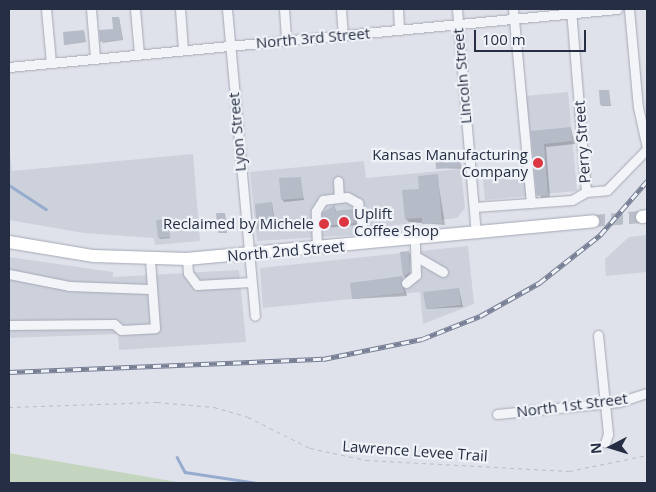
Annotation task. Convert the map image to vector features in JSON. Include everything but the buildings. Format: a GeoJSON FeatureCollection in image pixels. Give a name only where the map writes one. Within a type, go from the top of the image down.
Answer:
{"type":"FeatureCollection","features":[{"type":"Feature","properties":{"kind":"highway","name":"North 2nd Street"},"geometry":{"type":"LineString","coordinates":[[9,242],[73,254],[150,260],[187,259],[248,255],[593,221]]}},
{"type":"Feature","properties":{"kind":"street"},"geometry":{"type":"LineString","coordinates":[[46,9],[51,63]]}},
{"type":"Feature","properties":{"kind":"street"},"geometry":{"type":"LineString","coordinates":[[91,9],[95,58]]}},
{"type":"Feature","properties":{"kind":"street"},"geometry":{"type":"LineString","coordinates":[[135,9],[139,54]]}},
{"type":"Feature","properties":{"kind":"street"},"geometry":{"type":"LineString","coordinates":[[180,9],[183,50]]}},
{"type":"Feature","properties":{"kind":"street","name":"Lyon Street"},"geometry":{"type":"LineString","coordinates":[[227,9],[255,316]]}},
{"type":"Feature","properties":{"kind":"street"},"geometry":{"type":"LineString","coordinates":[[284,9],[286,40]]}},
{"type":"Feature","properties":{"kind":"street"},"geometry":{"type":"LineString","coordinates":[[341,9],[343,35]]}},
{"type":"Feature","properties":{"kind":"street"},"geometry":{"type":"LineString","coordinates":[[398,9],[399,30]]}},
{"type":"Feature","properties":{"kind":"street","name":"Lincoln Street"},"geometry":{"type":"LineString","coordinates":[[457,9],[476,233]]}},
{"type":"Feature","properties":{"kind":"street"},"geometry":{"type":"LineString","coordinates":[[513,9],[532,203]]}},
{"type":"Feature","properties":{"kind":"street","name":"North 3rd Street"},"geometry":{"type":"LineString","coordinates":[[9,67],[399,30],[571,11],[617,9]]}},
{"type":"Feature","properties":{"kind":"street"},"geometry":{"type":"LineString","coordinates":[[586,192],[607,190],[647,148],[638,108],[629,9]]}},
{"type":"Feature","properties":{"kind":"street","name":"Perry Street"},"geometry":{"type":"LineString","coordinates":[[474,207],[572,200],[586,192],[571,11]]}},
{"type":"Feature","properties":{"kind":"street"},"geometry":{"type":"LineString","coordinates":[[338,181],[339,198]]}},
{"type":"Feature","properties":{"kind":"street"},"geometry":{"type":"LineString","coordinates":[[317,248],[318,205],[323,200],[339,198],[358,203],[365,243]]}},
{"type":"Feature","properties":{"kind":"street"},"geometry":{"type":"LineString","coordinates":[[406,283],[415,279],[417,257],[415,238]]}},
{"type":"Feature","properties":{"kind":"street"},"geometry":{"type":"LineString","coordinates":[[417,257],[443,272]]}},
{"type":"Feature","properties":{"kind":"street"},"geometry":{"type":"LineString","coordinates":[[187,259],[188,273],[197,285],[251,282]]}},
{"type":"Feature","properties":{"kind":"street"},"geometry":{"type":"LineString","coordinates":[[149,289],[150,260]]}},
{"type":"Feature","properties":{"kind":"street"},"geometry":{"type":"LineString","coordinates":[[9,274],[69,286],[149,289],[154,291],[155,328],[121,330],[114,324],[9,325]]}},
{"type":"Feature","properties":{"kind":"street"},"geometry":{"type":"LineString","coordinates":[[598,335],[605,403],[605,443]]}},
{"type":"Feature","properties":{"kind":"street","name":"North 1st Street"},"geometry":{"type":"LineString","coordinates":[[497,414],[605,403],[647,393]]}},
{"type":"Feature","properties":{"kind":"path","name":"Lawrence Levee Trail"},"geometry":{"type":"LineString","coordinates":[[9,407],[157,402],[214,407],[248,417],[310,448],[366,460],[569,471],[647,455]]}},
{"type":"Feature","properties":{"kind":"shaded area"},"geometry":{"type":"Polygon","coordinates":[[[568,92],[577,191],[534,195],[525,96],[568,92]]]}},
{"type":"Feature","properties":{"kind":"shaded area"},"geometry":{"type":"Polygon","coordinates":[[[9,146],[12,171],[193,154],[200,241],[155,245],[154,238],[84,233],[9,220],[9,146]]]}},
{"type":"Feature","properties":{"kind":"shaded area"},"geometry":{"type":"Polygon","coordinates":[[[364,161],[366,178],[461,169],[465,208],[457,218],[371,228],[371,234],[257,241],[250,172],[364,161]]]}},
{"type":"Feature","properties":{"kind":"shaded area"},"geometry":{"type":"Polygon","coordinates":[[[525,168],[528,196],[485,200],[482,172],[525,168]]]}},
{"type":"Feature","properties":{"kind":"shaded area"},"geometry":{"type":"Polygon","coordinates":[[[647,235],[647,272],[606,276],[605,259],[629,237],[647,235]]]}},
{"type":"Feature","properties":{"kind":"shaded area"},"geometry":{"type":"Polygon","coordinates":[[[468,246],[474,304],[423,324],[420,292],[263,308],[260,268],[468,246]]]}},
{"type":"Feature","properties":{"kind":"shaded area"},"geometry":{"type":"Polygon","coordinates":[[[9,257],[113,272],[113,277],[239,270],[246,342],[119,350],[118,334],[9,338],[9,257]]]}},
{"type":"Feature","properties":{"kind":"green space"},"geometry":{"type":"Polygon","coordinates":[[[9,453],[183,483],[9,483],[9,453]]]}},
{"type":"Feature","properties":{"kind":"waterway"},"geometry":{"type":"LineString","coordinates":[[9,185],[46,209]]}},
{"type":"Feature","properties":{"kind":"waterway"},"geometry":{"type":"LineString","coordinates":[[177,457],[185,472],[257,483]]}},
{"type":"Feature","properties":{"kind":"tunnel"},"geometry":{"type":"LineString","coordinates":[[593,221],[642,217]]}},
{"type":"Feature","properties":{"kind":"railway"},"geometry":{"type":"LineString","coordinates":[[9,372],[323,359],[422,339],[480,316],[539,283],[600,235],[647,181]]}},
{"type":"Feature","properties":{"kind":"place","name":"Kansas Manufacturing Company"},"geometry":{"type":"Point","coordinates":[538,163]}},
{"type":"Feature","properties":{"kind":"place","name":"Uplift Coffee Shop"},"geometry":{"type":"Point","coordinates":[344,222]}},
{"type":"Feature","properties":{"kind":"place","name":"Reclaimed by Michele"},"geometry":{"type":"Point","coordinates":[324,224]}}]}
